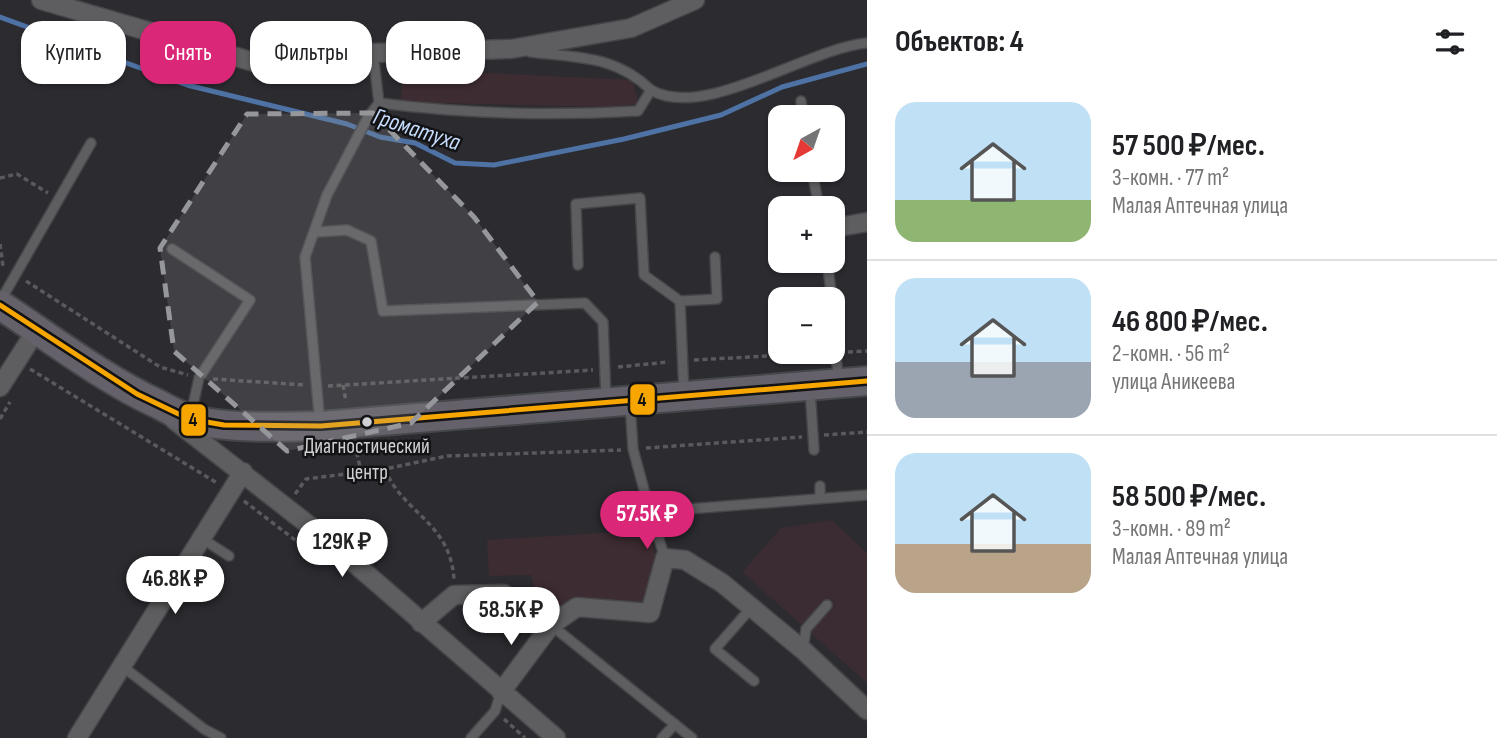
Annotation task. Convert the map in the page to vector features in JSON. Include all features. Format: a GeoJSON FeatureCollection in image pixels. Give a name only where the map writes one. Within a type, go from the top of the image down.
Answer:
{"type":"FeatureCollection","features":[{"type":"Feature","properties":{"kind":"main road"},"geometry":{"type":"LineString","coordinates":[[0,303],[97,370],[146,399],[190,419],[263,428],[321,426],[867,381]]}},
{"type":"Feature","properties":{"kind":"street"},"geometry":{"type":"LineString","coordinates":[[41,0],[257,63],[373,53],[511,49],[631,28],[695,0]]}},
{"type":"Feature","properties":{"kind":"street"},"geometry":{"type":"LineString","coordinates":[[845,226],[867,222]]}},
{"type":"Feature","properties":{"kind":"street"},"geometry":{"type":"LineString","coordinates":[[0,387],[37,329]]}},
{"type":"Feature","properties":{"kind":"street"},"geometry":{"type":"LineString","coordinates":[[146,399],[286,506],[556,738]]}},
{"type":"Feature","properties":{"kind":"street"},"geometry":{"type":"LineString","coordinates":[[77,738],[229,490],[243,472]]}},
{"type":"Feature","properties":{"kind":"street"},"geometry":{"type":"LineString","coordinates":[[501,692],[551,625],[577,607],[650,613],[664,558],[685,559],[722,583],[803,650],[867,710]]}},
{"type":"Feature","properties":{"kind":"street"},"geometry":{"type":"LineString","coordinates":[[421,623],[454,595],[504,594],[551,625]]}},
{"type":"Feature","properties":{"kind":"lane"},"geometry":{"type":"LineString","coordinates":[[511,49],[608,61],[633,72],[664,99],[694,97],[749,84],[833,49],[867,43]]}},
{"type":"Feature","properties":{"kind":"lane"},"geometry":{"type":"LineString","coordinates":[[321,426],[305,257],[327,195],[351,147],[379,103],[373,53]]}},
{"type":"Feature","properties":{"kind":"lane"},"geometry":{"type":"LineString","coordinates":[[379,103],[459,113],[575,114],[638,111],[651,90]]}},
{"type":"Feature","properties":{"kind":"lane"},"geometry":{"type":"LineString","coordinates":[[801,101],[802,105]]}},
{"type":"Feature","properties":{"kind":"lane"},"geometry":{"type":"LineString","coordinates":[[0,303],[91,143]]}},
{"type":"Feature","properties":{"kind":"lane"},"geometry":{"type":"LineString","coordinates":[[578,265],[576,204],[640,198],[644,275],[680,301],[717,299],[715,257]]}},
{"type":"Feature","properties":{"kind":"lane"},"geometry":{"type":"LineString","coordinates":[[316,232],[347,230],[372,241],[383,311],[585,303],[603,322],[605,369],[634,449],[664,558]]}},
{"type":"Feature","properties":{"kind":"lane"},"geometry":{"type":"LineString","coordinates":[[173,249],[250,300],[199,378],[190,419]]}},
{"type":"Feature","properties":{"kind":"lane"},"geometry":{"type":"LineString","coordinates":[[680,301],[684,396]]}},
{"type":"Feature","properties":{"kind":"lane"},"geometry":{"type":"LineString","coordinates":[[837,364],[838,383]]}},
{"type":"Feature","properties":{"kind":"lane"},"geometry":{"type":"LineString","coordinates":[[810,386],[814,450]]}},
{"type":"Feature","properties":{"kind":"lane"},"geometry":{"type":"LineString","coordinates":[[820,486],[820,498]]}},
{"type":"Feature","properties":{"kind":"lane"},"geometry":{"type":"LineString","coordinates":[[650,512],[867,495]]}},
{"type":"Feature","properties":{"kind":"lane"},"geometry":{"type":"LineString","coordinates":[[200,537],[229,556]]}},
{"type":"Feature","properties":{"kind":"lane"},"geometry":{"type":"LineString","coordinates":[[803,650],[806,629],[827,605]]}},
{"type":"Feature","properties":{"kind":"lane"},"geometry":{"type":"LineString","coordinates":[[751,608],[715,649],[754,681]]}},
{"type":"Feature","properties":{"kind":"lane"},"geometry":{"type":"LineString","coordinates":[[551,625],[692,738]]}},
{"type":"Feature","properties":{"kind":"lane"},"geometry":{"type":"LineString","coordinates":[[122,666],[204,729],[221,738]]}},
{"type":"Feature","properties":{"kind":"lane"},"geometry":{"type":"LineString","coordinates":[[471,738],[495,711],[501,692]]}},
{"type":"Feature","properties":{"kind":"lane"},"geometry":{"type":"LineString","coordinates":[[662,738],[675,724]]}},
{"type":"Feature","properties":{"kind":"path"},"geometry":{"type":"LineString","coordinates":[[0,178],[17,174],[59,200]]}},
{"type":"Feature","properties":{"kind":"path"},"geometry":{"type":"LineString","coordinates":[[0,244],[1,265],[160,367],[199,378],[316,386],[605,369],[768,356]]}},
{"type":"Feature","properties":{"kind":"path"},"geometry":{"type":"LineString","coordinates":[[845,352],[867,351]]}},
{"type":"Feature","properties":{"kind":"path"},"geometry":{"type":"LineString","coordinates":[[18,359],[229,490],[269,521],[286,506],[306,479],[385,469],[447,456],[634,449],[867,432]]}},
{"type":"Feature","properties":{"kind":"path"},"geometry":{"type":"LineString","coordinates":[[385,469],[390,482],[428,520],[449,551],[454,595]]}},
{"type":"Feature","properties":{"kind":"highlighted area"},"geometry":{"type":"Polygon","coordinates":[[[373,113],[474,217],[538,302],[411,423],[287,451],[174,351],[160,248],[247,114],[373,113]]]}},
{"type":"Feature","properties":{"kind":"shaded area"},"geometry":{"type":"Polygon","coordinates":[[[485,73],[632,80],[639,104],[604,107],[400,102],[403,84],[485,84],[485,73]]]}},
{"type":"Feature","properties":{"kind":"shaded area"},"geometry":{"type":"Polygon","coordinates":[[[832,520],[867,553],[867,683],[742,572],[781,528],[832,520]]]}},
{"type":"Feature","properties":{"kind":"shaded area"},"geometry":{"type":"Polygon","coordinates":[[[650,530],[657,563],[647,608],[546,612],[537,600],[531,575],[489,576],[487,540],[650,530]]]}},
{"type":"Feature","properties":{"kind":"waterway","name":"Громатуха"},"geometry":{"type":"LineString","coordinates":[[0,17],[187,85],[347,124],[380,137],[415,143],[455,163],[494,165],[624,139],[721,115],[782,87],[867,64]]}},
{"type":"Feature","properties":{"kind":"transit line","name":"4"},"geometry":{"type":"LineString","coordinates":[[0,305],[137,394],[189,419],[224,425],[321,426],[867,381]]}},
{"type":"Feature","properties":{"kind":"place","name":"Диагностический центр"},"geometry":{"type":"Point","coordinates":[367,422]}}]}
